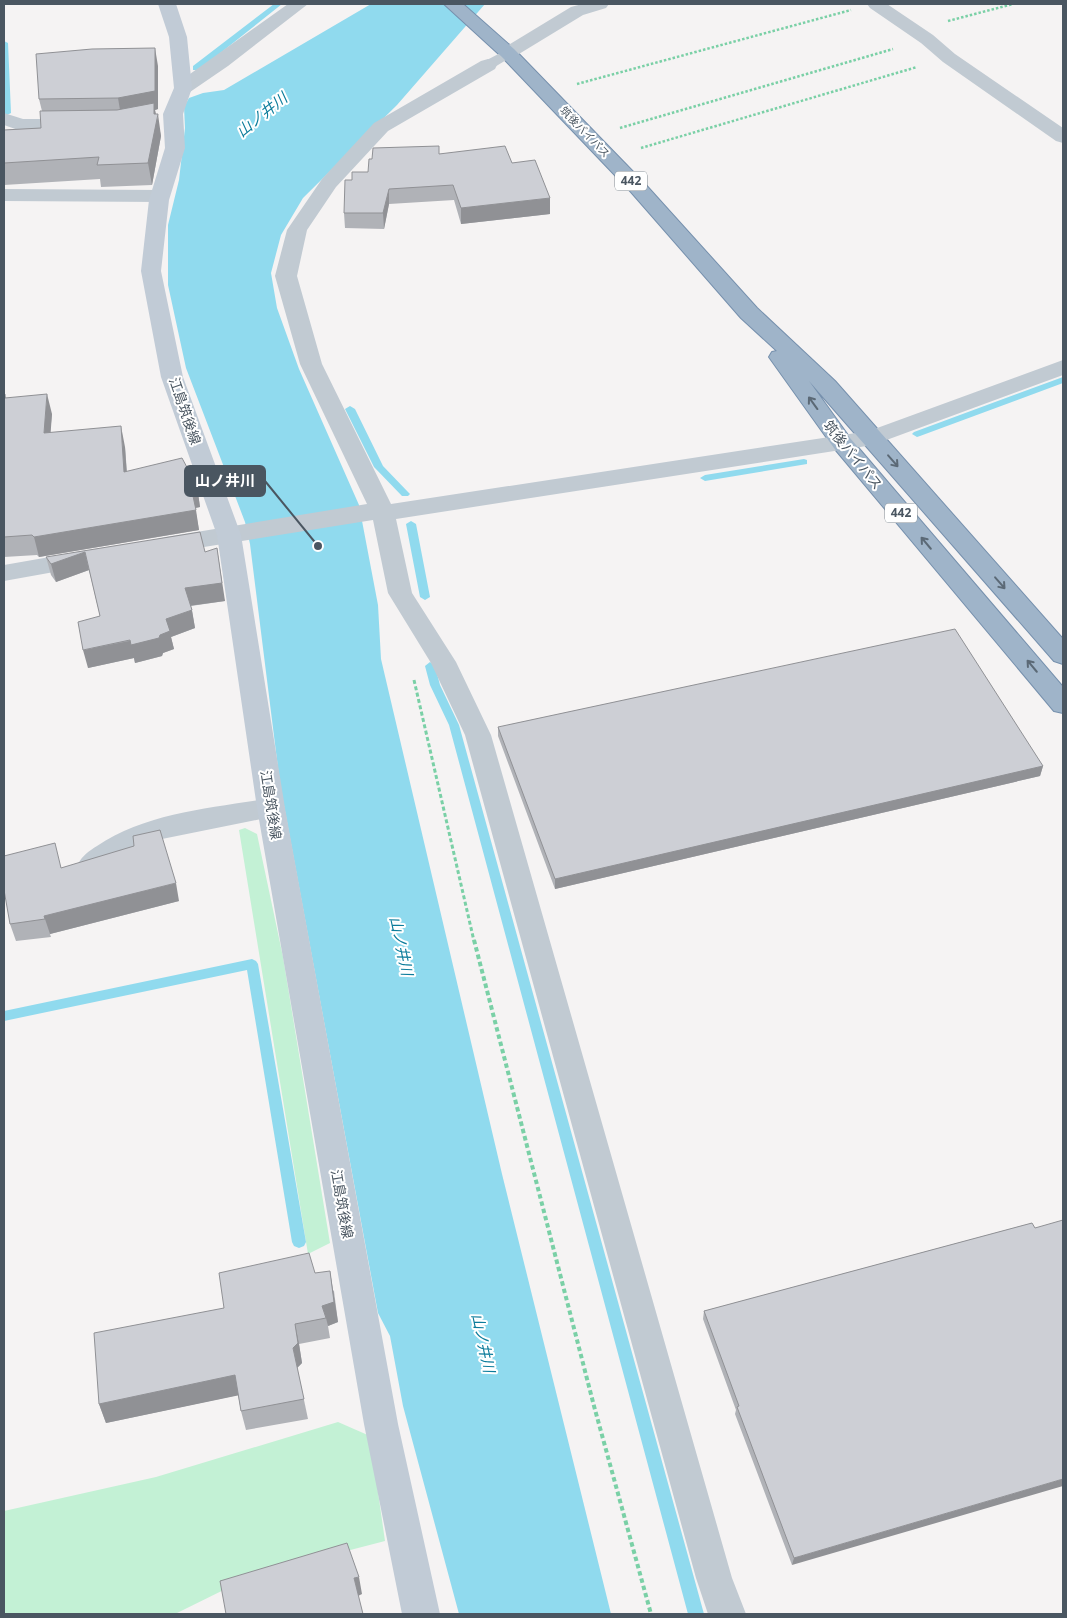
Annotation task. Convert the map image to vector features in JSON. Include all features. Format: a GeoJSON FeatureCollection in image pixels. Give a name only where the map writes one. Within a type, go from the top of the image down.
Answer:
{"type":"FeatureCollection","features":[{"type":"Feature","properties":{"kind":"highway","name":"筑後バイパス"},"geometry":{"type":"LineString","coordinates":[[453,4],[505,49],[638,188],[749,313],[827,386],[1063,655]]}},
{"type":"Feature","properties":{"kind":"highway","name":"筑後バイパス"},"geometry":{"type":"LineString","coordinates":[[749,313],[842,443],[1063,704]]}},
{"type":"Feature","properties":{"kind":"main road","name":"江島筑後線"},"geometry":{"type":"LineString","coordinates":[[167,4],[178,37],[183,88],[164,116],[175,148],[160,196],[152,271],[172,377],[235,533],[270,808],[381,1424],[421,1614]]}},
{"type":"Feature","properties":{"kind":"street"},"geometry":{"type":"LineString","coordinates":[[183,88],[299,4]]}},
{"type":"Feature","properties":{"kind":"street"},"geometry":{"type":"LineString","coordinates":[[505,49],[577,11],[600,4]]}},
{"type":"Feature","properties":{"kind":"street"},"geometry":{"type":"LineString","coordinates":[[876,4],[949,58],[1063,136]]}},
{"type":"Feature","properties":{"kind":"street"},"geometry":{"type":"LineString","coordinates":[[488,65],[380,127],[329,183],[297,230],[286,276],[311,364],[375,512],[400,593],[443,662],[478,735],[712,1569],[727,1614]]}},
{"type":"Feature","properties":{"kind":"street"},"geometry":{"type":"LineString","coordinates":[[4,119],[21,125],[94,124]]}},
{"type":"Feature","properties":{"kind":"street"},"geometry":{"type":"LineString","coordinates":[[4,195],[160,196]]}},
{"type":"Feature","properties":{"kind":"street"},"geometry":{"type":"LineString","coordinates":[[141,550],[235,533],[873,438],[1063,367]]}},
{"type":"Feature","properties":{"kind":"street"},"geometry":{"type":"LineString","coordinates":[[4,573],[102,556]]}},
{"type":"Feature","properties":{"kind":"street"},"geometry":{"type":"LineString","coordinates":[[92,864],[121,844],[152,830],[270,808]]}},
{"type":"Feature","properties":{"kind":"lane"},"geometry":{"type":"LineString","coordinates":[[488,65],[505,49]]}},
{"type":"Feature","properties":{"kind":"path"},"geometry":{"type":"LineString","coordinates":[[620,128],[920,35],[1013,4]]}},
{"type":"Feature","properties":{"kind":"path"},"geometry":{"type":"LineString","coordinates":[[574,85],[856,9]]}},
{"type":"Feature","properties":{"kind":"path"},"geometry":{"type":"LineString","coordinates":[[641,148],[949,58]]}},
{"type":"Feature","properties":{"kind":"path"},"geometry":{"type":"LineString","coordinates":[[412,671],[437,793],[514,1099],[628,1534],[651,1614]]}},
{"type":"Feature","properties":{"kind":"green space"},"geometry":{"type":"Polygon","coordinates":[[[245,828],[257,834],[283,957],[330,1243],[308,1254],[239,830],[245,828]]]}},
{"type":"Feature","properties":{"kind":"green space"},"geometry":{"type":"Polygon","coordinates":[[[338,1422],[370,1436],[385,1541],[254,1575],[175,1614],[4,1614],[4,1511],[156,1477],[338,1422]]]}},
{"type":"Feature","properties":{"kind":"water"},"geometry":{"type":"Polygon","coordinates":[[[371,4],[485,4],[397,105],[303,198],[281,235],[271,273],[277,308],[299,369],[359,505],[378,605],[381,659],[502,1174],[611,1614],[459,1614],[403,1406],[390,1336],[378,1313],[280,784],[250,544],[245,522],[186,368],[168,285],[168,225],[179,180],[185,128],[184,107],[189,98],[203,93],[224,90],[371,4]]]}},
{"type":"Feature","properties":{"kind":"building"},"geometry":{"type":"Polygon","coordinates":[[[155,48],[155,91],[118,98],[39,99],[36,54],[92,49],[155,48]]]}},
{"type":"Feature","properties":{"kind":"building"},"geometry":{"type":"Polygon","coordinates":[[[154,103],[154,114],[158,114],[148,163],[97,165],[99,157],[4,163],[4,130],[41,128],[40,111],[117,110],[154,103]]]}},
{"type":"Feature","properties":{"kind":"building"},"geometry":{"type":"Polygon","coordinates":[[[439,146],[439,154],[505,146],[512,163],[535,160],[550,198],[461,208],[453,185],[389,189],[383,213],[344,213],[345,180],[352,180],[352,172],[368,172],[369,159],[372,159],[373,148],[439,146]]]}},
{"type":"Feature","properties":{"kind":"building"},"geometry":{"type":"Polygon","coordinates":[[[4,394],[5,398],[47,394],[44,433],[121,426],[124,472],[182,458],[197,486],[191,487],[196,510],[34,537],[32,535],[4,537],[4,394]]]}},
{"type":"Feature","properties":{"kind":"building"},"geometry":{"type":"Polygon","coordinates":[[[200,532],[205,552],[217,548],[222,583],[185,588],[192,610],[166,619],[170,631],[160,635],[159,638],[131,645],[130,640],[83,650],[78,622],[100,616],[85,552],[51,564],[46,557],[200,532]]]}},
{"type":"Feature","properties":{"kind":"building"},"geometry":{"type":"Polygon","coordinates":[[[955,629],[1043,766],[555,879],[498,727],[955,629]]]}},
{"type":"Feature","properties":{"kind":"building"},"geometry":{"type":"Polygon","coordinates":[[[160,830],[176,883],[44,916],[45,919],[10,924],[4,890],[4,856],[55,843],[61,868],[134,846],[133,836],[160,830]]]}},
{"type":"Feature","properties":{"kind":"building"},"geometry":{"type":"Polygon","coordinates":[[[1063,1220],[1063,1479],[794,1558],[737,1407],[739,1406],[704,1311],[1032,1223],[1035,1228],[1063,1220]]]}},
{"type":"Feature","properties":{"kind":"building"},"geometry":{"type":"Polygon","coordinates":[[[309,1253],[315,1273],[330,1271],[334,1302],[322,1306],[326,1318],[295,1324],[298,1343],[293,1348],[304,1399],[241,1411],[235,1375],[99,1404],[94,1333],[224,1308],[219,1273],[309,1253]]]}},
{"type":"Feature","properties":{"kind":"building"},"geometry":{"type":"Polygon","coordinates":[[[347,1543],[359,1577],[354,1578],[363,1614],[226,1614],[220,1581],[347,1543]]]}},
{"type":"Feature","properties":{"kind":"waterway"},"geometry":{"type":"LineString","coordinates":[[196,68],[278,4]]}},
{"type":"Feature","properties":{"kind":"waterway"},"geometry":{"type":"LineString","coordinates":[[4,43],[7,113]]}},
{"type":"Feature","properties":{"kind":"waterway"},"geometry":{"type":"LineString","coordinates":[[917,434],[1063,380]]}},
{"type":"Feature","properties":{"kind":"waterway"},"geometry":{"type":"LineString","coordinates":[[350,409],[379,467],[405,494]]}},
{"type":"Feature","properties":{"kind":"waterway"},"geometry":{"type":"LineString","coordinates":[[705,478],[804,462]]}},
{"type":"Feature","properties":{"kind":"waterway"},"geometry":{"type":"LineString","coordinates":[[411,524],[425,597]]}},
{"type":"Feature","properties":{"kind":"waterway"},"geometry":{"type":"LineString","coordinates":[[430,666],[435,685],[454,725],[696,1614]]}},
{"type":"Feature","properties":{"kind":"waterway"},"geometry":{"type":"LineString","coordinates":[[4,1016],[252,964],[299,1242]]}},
{"type":"Feature","properties":{"kind":"place","name":"山ノ井川"},"geometry":{"type":"Point","coordinates":[318,546]}}]}
